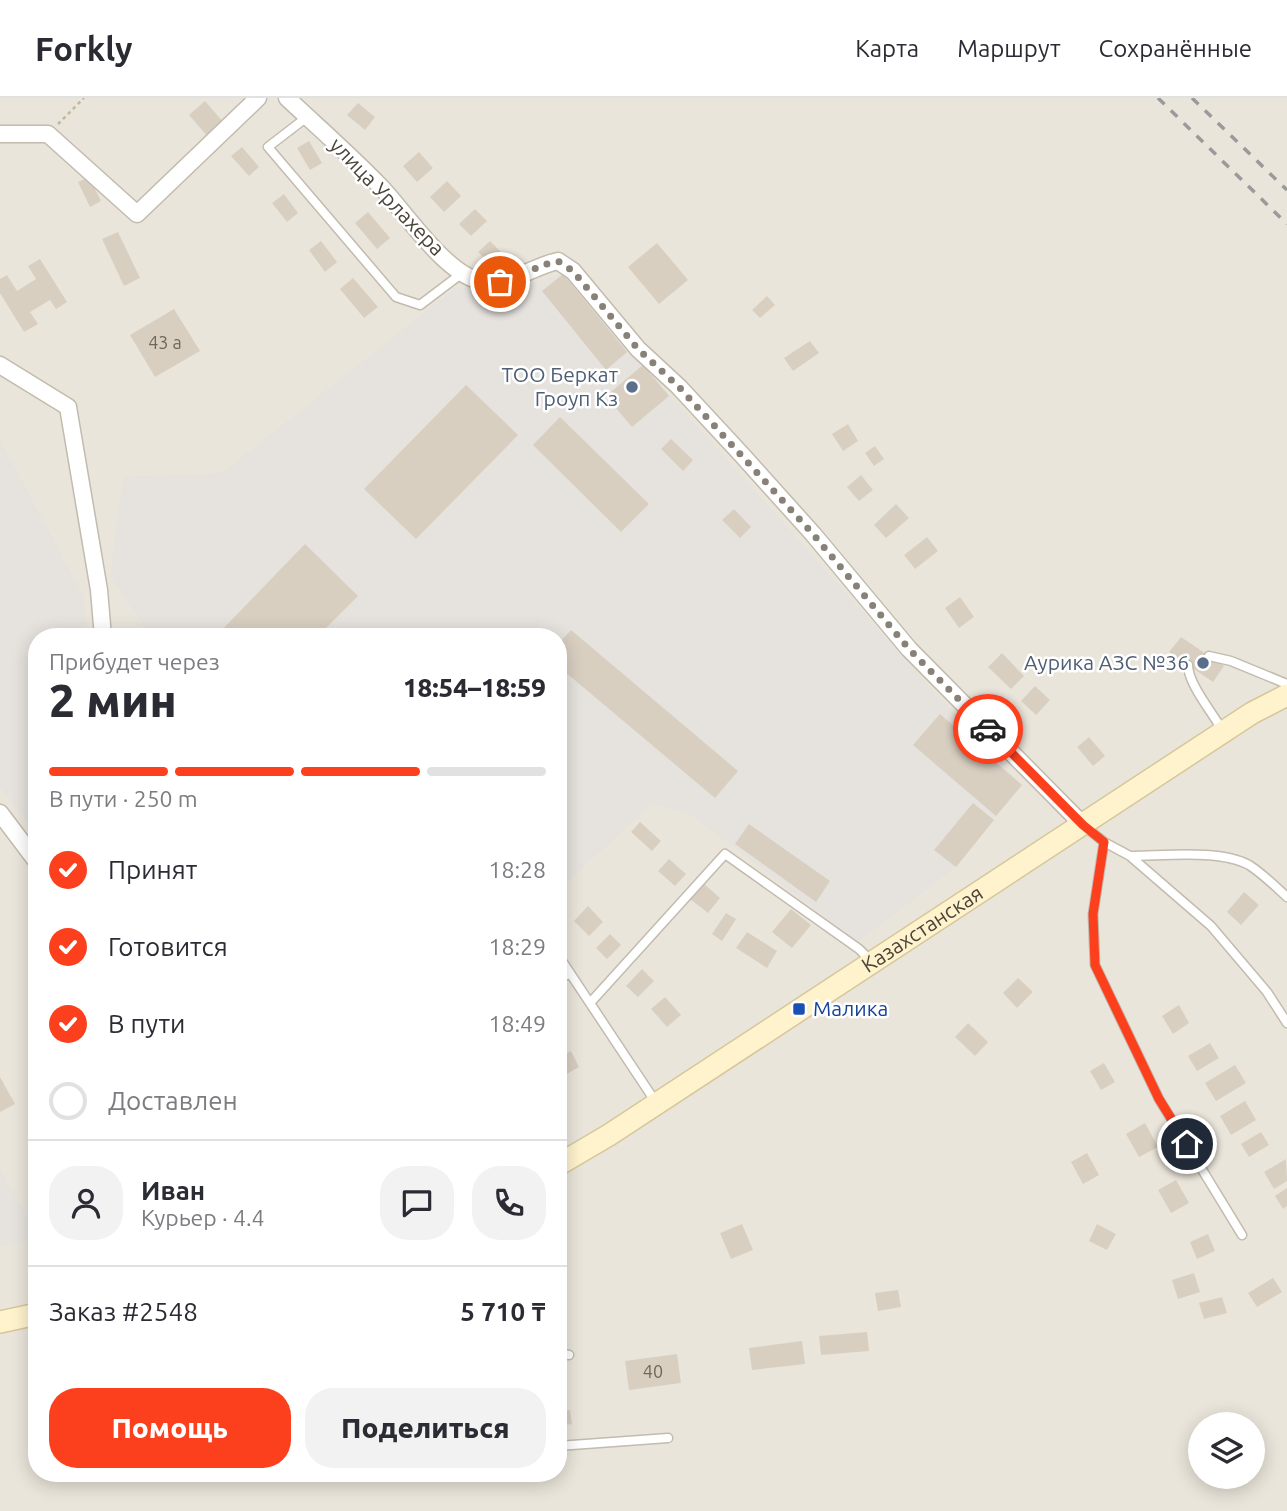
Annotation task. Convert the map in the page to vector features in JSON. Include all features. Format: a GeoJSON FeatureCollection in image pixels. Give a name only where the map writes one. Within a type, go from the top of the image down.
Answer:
{"type":"FeatureCollection","features":[{"type":"Feature","properties":{"kind":"main road","name":"Казахстанская"},"geometry":{"type":"LineString","coordinates":[[567,1159],[657,1104],[1252,713],[1287,695]]}},
{"type":"Feature","properties":{"kind":"main road"},"geometry":{"type":"LineString","coordinates":[[0,1322],[28,1316]]}},
{"type":"Feature","properties":{"kind":"street"},"geometry":{"type":"LineString","coordinates":[[0,134],[48,134],[137,214],[258,98]]}},
{"type":"Feature","properties":{"kind":"street","name":"улица Урлахера"},"geometry":{"type":"LineString","coordinates":[[287,98],[381,187],[461,274],[481,281],[500,282],[517,278],[542,264],[558,261],[573,271],[638,349],[679,387],[813,534],[909,649],[1083,825]]}},
{"type":"Feature","properties":{"kind":"street"},"geometry":{"type":"LineString","coordinates":[[0,365],[68,407],[99,590],[102,628]]}},
{"type":"Feature","properties":{"kind":"street"},"geometry":{"type":"LineString","coordinates":[[0,813],[28,850]]}},
{"type":"Feature","properties":{"kind":"lane"},"geometry":{"type":"LineString","coordinates":[[307,117],[268,147],[396,298],[420,305],[461,274]]}},
{"type":"Feature","properties":{"kind":"lane"},"geometry":{"type":"LineString","coordinates":[[1209,656],[1231,661],[1287,684]]}},
{"type":"Feature","properties":{"kind":"lane"},"geometry":{"type":"LineString","coordinates":[[1188,665],[1188,671],[1198,691],[1224,732]]}},
{"type":"Feature","properties":{"kind":"lane"},"geometry":{"type":"LineString","coordinates":[[1083,825],[1104,842],[1130,856],[1211,926],[1267,992],[1287,1023]]}},
{"type":"Feature","properties":{"kind":"lane"},"geometry":{"type":"LineString","coordinates":[[1104,842],[1093,914],[1095,965],[1159,1099],[1242,1235]]}},
{"type":"Feature","properties":{"kind":"lane"},"geometry":{"type":"LineString","coordinates":[[590,1003],[724,854],[839,934],[872,962]]}},
{"type":"Feature","properties":{"kind":"lane"},"geometry":{"type":"LineString","coordinates":[[1130,856],[1227,857],[1247,864],[1287,897]]}},
{"type":"Feature","properties":{"kind":"lane"},"geometry":{"type":"LineString","coordinates":[[567,968],[657,1104]]}},
{"type":"Feature","properties":{"kind":"lane"},"geometry":{"type":"LineString","coordinates":[[567,1445],[668,1437]]}},
{"type":"Feature","properties":{"kind":"path"},"geometry":{"type":"LineString","coordinates":[[48,134],[84,98]]}},
{"type":"Feature","properties":{"kind":"shaded area"},"geometry":{"type":"Polygon","coordinates":[[[0,98],[1287,98],[1287,1511],[0,1511],[0,98]]]}},
{"type":"Feature","properties":{"kind":"shaded area"},"geometry":{"type":"Polygon","coordinates":[[[563,274],[627,352],[643,365],[909,664],[1022,785],[956,867],[858,942],[691,815],[652,803],[567,883],[567,628],[145,628],[110,576],[123,477],[222,473],[455,288],[529,284],[563,274]]]}},
{"type":"Feature","properties":{"kind":"shaded area"},"geometry":{"type":"Polygon","coordinates":[[[0,440],[84,597],[86,628],[28,628],[28,823],[0,787],[0,440]]]}},
{"type":"Feature","properties":{"kind":"shaded area"},"geometry":{"type":"Polygon","coordinates":[[[0,1169],[28,1218],[28,1239],[0,1247],[0,1169]]]}},
{"type":"Feature","properties":{"kind":"building"},"geometry":{"type":"Polygon","coordinates":[[[205,101],[224,123],[208,137],[189,115],[205,101]]]}},
{"type":"Feature","properties":{"kind":"building"},"geometry":{"type":"Polygon","coordinates":[[[358,103],[375,117],[365,130],[347,115],[358,103]]]}},
{"type":"Feature","properties":{"kind":"building"},"geometry":{"type":"Polygon","coordinates":[[[309,141],[322,163],[310,170],[297,148],[309,141]]]}},
{"type":"Feature","properties":{"kind":"building"},"geometry":{"type":"Polygon","coordinates":[[[242,147],[259,167],[249,176],[231,156],[242,147]]]}},
{"type":"Feature","properties":{"kind":"building"},"geometry":{"type":"Polygon","coordinates":[[[419,152],[433,168],[417,182],[403,166],[419,152]]]}},
{"type":"Feature","properties":{"kind":"building"},"geometry":{"type":"Polygon","coordinates":[[[89,177],[101,201],[90,207],[78,182],[89,177]]]}},
{"type":"Feature","properties":{"kind":"building"},"geometry":{"type":"Polygon","coordinates":[[[447,181],[461,196],[444,212],[430,197],[447,181]]]}},
{"type":"Feature","properties":{"kind":"building"},"geometry":{"type":"Polygon","coordinates":[[[284,194],[298,213],[287,222],[272,203],[284,194]]]}},
{"type":"Feature","properties":{"kind":"building"},"geometry":{"type":"Polygon","coordinates":[[[475,209],[487,221],[471,236],[459,224],[475,209]]]}},
{"type":"Feature","properties":{"kind":"building"},"geometry":{"type":"Polygon","coordinates":[[[368,212],[390,238],[377,249],[355,223],[368,212]]]}},
{"type":"Feature","properties":{"kind":"building"},"geometry":{"type":"Polygon","coordinates":[[[118,232],[140,278],[124,286],[102,239],[118,232]]]}},
{"type":"Feature","properties":{"kind":"building"},"geometry":{"type":"Polygon","coordinates":[[[321,241],[337,262],[325,272],[309,250],[321,241]]]}},
{"type":"Feature","properties":{"kind":"building"},"geometry":{"type":"Polygon","coordinates":[[[490,241],[504,255],[492,266],[478,252],[490,241]]]}},
{"type":"Feature","properties":{"kind":"building"},"geometry":{"type":"Polygon","coordinates":[[[657,243],[688,280],[659,304],[628,267],[657,243]]]}},
{"type":"Feature","properties":{"kind":"building"},"geometry":{"type":"Polygon","coordinates":[[[40,259],[67,302],[56,309],[50,300],[30,312],[38,324],[24,332],[0,293],[0,279],[7,275],[17,291],[36,279],[28,266],[40,259]]]}},
{"type":"Feature","properties":{"kind":"building"},"geometry":{"type":"Polygon","coordinates":[[[563,274],[627,352],[606,370],[542,291],[563,274]]]}},
{"type":"Feature","properties":{"kind":"building"},"geometry":{"type":"Polygon","coordinates":[[[353,278],[378,307],[364,318],[340,289],[353,278]]]}},
{"type":"Feature","properties":{"kind":"building"},"geometry":{"type":"Polygon","coordinates":[[[767,296],[775,305],[760,318],[752,310],[767,296]]]}},
{"type":"Feature","properties":{"kind":"building"},"geometry":{"type":"Polygon","coordinates":[[[174,309],[200,351],[155,377],[130,335],[174,309]]]}},
{"type":"Feature","properties":{"kind":"building"},"geometry":{"type":"Polygon","coordinates":[[[810,341],[819,353],[793,371],[784,358],[810,341]]]}},
{"type":"Feature","properties":{"kind":"building"},"geometry":{"type":"Polygon","coordinates":[[[643,365],[669,396],[632,427],[606,396],[643,365]]]}},
{"type":"Feature","properties":{"kind":"building"},"geometry":{"type":"Polygon","coordinates":[[[466,385],[518,435],[416,539],[364,489],[466,385]]]}},
{"type":"Feature","properties":{"kind":"building"},"geometry":{"type":"Polygon","coordinates":[[[560,417],[649,504],[621,532],[533,445],[560,417]]]}},
{"type":"Feature","properties":{"kind":"building"},"geometry":{"type":"Polygon","coordinates":[[[848,424],[858,441],[843,451],[832,434],[848,424]]]}},
{"type":"Feature","properties":{"kind":"building"},"geometry":{"type":"Polygon","coordinates":[[[671,439],[693,460],[683,471],[661,449],[671,439]]]}},
{"type":"Feature","properties":{"kind":"building"},"geometry":{"type":"Polygon","coordinates":[[[875,446],[884,459],[874,466],[865,453],[875,446]]]}},
{"type":"Feature","properties":{"kind":"building"},"geometry":{"type":"Polygon","coordinates":[[[861,475],[873,490],[859,501],[847,487],[861,475]]]}},
{"type":"Feature","properties":{"kind":"building"},"geometry":{"type":"Polygon","coordinates":[[[896,504],[909,518],[886,538],[874,525],[896,504]]]}},
{"type":"Feature","properties":{"kind":"building"},"geometry":{"type":"Polygon","coordinates":[[[734,509],[751,527],[740,538],[722,520],[734,509]]]}},
{"type":"Feature","properties":{"kind":"building"},"geometry":{"type":"Polygon","coordinates":[[[927,537],[938,551],[915,569],[904,555],[927,537]]]}},
{"type":"Feature","properties":{"kind":"building"},"geometry":{"type":"Polygon","coordinates":[[[305,544],[358,596],[326,628],[224,628],[305,544]]]}},
{"type":"Feature","properties":{"kind":"building"},"geometry":{"type":"Polygon","coordinates":[[[960,597],[974,617],[959,628],[945,608],[960,597]]]}},
{"type":"Feature","properties":{"kind":"building"},"geometry":{"type":"Polygon","coordinates":[[[571,630],[738,771],[715,798],[567,674],[567,634],[571,630]]]}},
{"type":"Feature","properties":{"kind":"building"},"geometry":{"type":"Polygon","coordinates":[[[1181,637],[1224,666],[1213,682],[1169,652],[1181,637]]]}},
{"type":"Feature","properties":{"kind":"building"},"geometry":{"type":"Polygon","coordinates":[[[1002,653],[1024,676],[1011,689],[988,667],[1002,653]]]}},
{"type":"Feature","properties":{"kind":"building"},"geometry":{"type":"Polygon","coordinates":[[[1035,686],[1050,700],[1036,715],[1021,701],[1035,686]]]}},
{"type":"Feature","properties":{"kind":"building"},"geometry":{"type":"Polygon","coordinates":[[[940,714],[1022,785],[996,816],[913,745],[940,714]]]}},
{"type":"Feature","properties":{"kind":"building"},"geometry":{"type":"Polygon","coordinates":[[[1089,737],[1105,756],[1093,766],[1077,747],[1089,737]]]}},
{"type":"Feature","properties":{"kind":"building"},"geometry":{"type":"Polygon","coordinates":[[[973,803],[994,820],[956,867],[934,850],[973,803]]]}},
{"type":"Feature","properties":{"kind":"building"},"geometry":{"type":"Polygon","coordinates":[[[640,822],[661,841],[652,851],[631,832],[640,822]]]}},
{"type":"Feature","properties":{"kind":"building"},"geometry":{"type":"Polygon","coordinates":[[[749,824],[830,881],[816,902],[735,844],[749,824]]]}},
{"type":"Feature","properties":{"kind":"building"},"geometry":{"type":"Polygon","coordinates":[[[669,859],[686,874],[675,886],[658,871],[669,859]]]}},
{"type":"Feature","properties":{"kind":"building"},"geometry":{"type":"Polygon","coordinates":[[[703,883],[720,898],[708,913],[690,899],[703,883]]]}},
{"type":"Feature","properties":{"kind":"building"},"geometry":{"type":"Polygon","coordinates":[[[1244,892],[1259,905],[1241,925],[1227,912],[1244,892]]]}},
{"type":"Feature","properties":{"kind":"building"},"geometry":{"type":"Polygon","coordinates":[[[588,906],[603,922],[589,936],[574,921],[588,906]]]}},
{"type":"Feature","properties":{"kind":"building"},"geometry":{"type":"Polygon","coordinates":[[[791,909],[811,925],[792,948],[772,932],[791,909]]]}},
{"type":"Feature","properties":{"kind":"building"},"geometry":{"type":"Polygon","coordinates":[[[726,913],[736,919],[722,941],[712,934],[726,913]]]}},
{"type":"Feature","properties":{"kind":"building"},"geometry":{"type":"Polygon","coordinates":[[[747,932],[777,951],[767,968],[736,948],[747,932]]]}},
{"type":"Feature","properties":{"kind":"building"},"geometry":{"type":"Polygon","coordinates":[[[610,934],[621,945],[607,959],[596,948],[610,934]]]}},
{"type":"Feature","properties":{"kind":"building"},"geometry":{"type":"Polygon","coordinates":[[[642,969],[654,981],[638,997],[626,986],[642,969]]]}},
{"type":"Feature","properties":{"kind":"building"},"geometry":{"type":"Polygon","coordinates":[[[1018,978],[1033,992],[1017,1008],[1003,993],[1018,978]]]}},
{"type":"Feature","properties":{"kind":"building"},"geometry":{"type":"Polygon","coordinates":[[[665,997],[681,1015],[667,1027],[651,1009],[665,997]]]}},
{"type":"Feature","properties":{"kind":"building"},"geometry":{"type":"Polygon","coordinates":[[[1179,1005],[1189,1023],[1173,1034],[1162,1016],[1179,1005]]]}},
{"type":"Feature","properties":{"kind":"building"},"geometry":{"type":"Polygon","coordinates":[[[968,1023],[988,1042],[975,1056],[955,1037],[968,1023]]]}},
{"type":"Feature","properties":{"kind":"building"},"geometry":{"type":"Polygon","coordinates":[[[1210,1043],[1219,1058],[1197,1071],[1188,1056],[1210,1043]]]}},
{"type":"Feature","properties":{"kind":"building"},"geometry":{"type":"Polygon","coordinates":[[[571,1051],[579,1067],[567,1074],[567,1053],[571,1051]]]}},
{"type":"Feature","properties":{"kind":"building"},"geometry":{"type":"Polygon","coordinates":[[[1104,1063],[1115,1082],[1101,1090],[1090,1071],[1104,1063]]]}},
{"type":"Feature","properties":{"kind":"building"},"geometry":{"type":"Polygon","coordinates":[[[1235,1065],[1246,1083],[1216,1101],[1205,1083],[1235,1065]]]}},
{"type":"Feature","properties":{"kind":"building"},"geometry":{"type":"Polygon","coordinates":[[[0,1077],[15,1104],[0,1112],[0,1077]]]}},
{"type":"Feature","properties":{"kind":"building"},"geometry":{"type":"Polygon","coordinates":[[[1245,1101],[1256,1120],[1231,1135],[1220,1116],[1245,1101]]]}},
{"type":"Feature","properties":{"kind":"building"},"geometry":{"type":"Polygon","coordinates":[[[1145,1123],[1158,1147],[1139,1157],[1126,1134],[1145,1123]]]}},
{"type":"Feature","properties":{"kind":"building"},"geometry":{"type":"Polygon","coordinates":[[[1261,1132],[1269,1145],[1249,1157],[1241,1144],[1261,1132]]]}},
{"type":"Feature","properties":{"kind":"building"},"geometry":{"type":"Polygon","coordinates":[[[1087,1153],[1099,1175],[1083,1184],[1071,1162],[1087,1153]]]}},
{"type":"Feature","properties":{"kind":"building"},"geometry":{"type":"Polygon","coordinates":[[[1286,1159],[1287,1181],[1274,1189],[1264,1172],[1286,1159]]]}},
{"type":"Feature","properties":{"kind":"building"},"geometry":{"type":"Polygon","coordinates":[[[1176,1180],[1189,1203],[1171,1213],[1158,1190],[1176,1180]]]}},
{"type":"Feature","properties":{"kind":"building"},"geometry":{"type":"Polygon","coordinates":[[[1287,1188],[1287,1206],[1283,1209],[1275,1196],[1287,1188]]]}},
{"type":"Feature","properties":{"kind":"building"},"geometry":{"type":"Polygon","coordinates":[[[742,1224],[753,1250],[731,1259],[720,1233],[742,1224]]]}},
{"type":"Feature","properties":{"kind":"building"},"geometry":{"type":"Polygon","coordinates":[[[1097,1224],[1116,1234],[1107,1250],[1089,1241],[1097,1224]]]}},
{"type":"Feature","properties":{"kind":"building"},"geometry":{"type":"Polygon","coordinates":[[[1208,1234],[1215,1251],[1197,1259],[1190,1242],[1208,1234]]]}},
{"type":"Feature","properties":{"kind":"building"},"geometry":{"type":"Polygon","coordinates":[[[1194,1273],[1200,1292],[1178,1299],[1172,1280],[1194,1273]]]}},
{"type":"Feature","properties":{"kind":"building"},"geometry":{"type":"Polygon","coordinates":[[[1273,1278],[1282,1292],[1257,1307],[1248,1293],[1273,1278]]]}},
{"type":"Feature","properties":{"kind":"building"},"geometry":{"type":"Polygon","coordinates":[[[898,1290],[901,1307],[878,1311],[875,1293],[898,1290]]]}},
{"type":"Feature","properties":{"kind":"building"},"geometry":{"type":"Polygon","coordinates":[[[1222,1297],[1227,1313],[1204,1319],[1199,1303],[1222,1297]]]}},
{"type":"Feature","properties":{"kind":"building"},"geometry":{"type":"Polygon","coordinates":[[[867,1332],[869,1351],[821,1355],[819,1336],[867,1332]]]}},
{"type":"Feature","properties":{"kind":"building"},"geometry":{"type":"Polygon","coordinates":[[[802,1341],[805,1364],[752,1370],[749,1348],[802,1341]]]}},
{"type":"Feature","properties":{"kind":"building"},"geometry":{"type":"Polygon","coordinates":[[[677,1354],[681,1383],[629,1390],[625,1361],[677,1354]]]}},
{"type":"Feature","properties":{"kind":"building"},"geometry":{"type":"Polygon","coordinates":[[[567,1410],[570,1410],[572,1424],[567,1425],[567,1410]]]}},
{"type":"Feature","properties":{"kind":"railway"},"geometry":{"type":"LineString","coordinates":[[1158,98],[1287,224]]}},
{"type":"Feature","properties":{"kind":"railway"},"geometry":{"type":"LineString","coordinates":[[1192,98],[1287,190]]}},
{"type":"Feature","properties":{"kind":"way so far"},"geometry":{"type":"LineString","coordinates":[[500,282],[517,278],[542,264],[558,261],[573,271],[638,349],[679,387],[813,534],[909,649],[988,729]]}},
{"type":"Feature","properties":{"kind":"place","name":"ТОО Беркат Гроуп Кз"},"geometry":{"type":"Point","coordinates":[632,387]}},
{"type":"Feature","properties":{"kind":"place","name":"Аурика АЗС №36"},"geometry":{"type":"Point","coordinates":[1203,663]}},
{"type":"Feature","properties":{"kind":"place","name":"Малика"},"geometry":{"type":"Point","coordinates":[799,1009]}},
{"type":"Feature","properties":{"kind":"route"},"geometry":{"type":"LineString","coordinates":[[988,729],[1083,825],[1104,842],[1093,914],[1095,965],[1159,1099],[1187,1144]]}}]}
